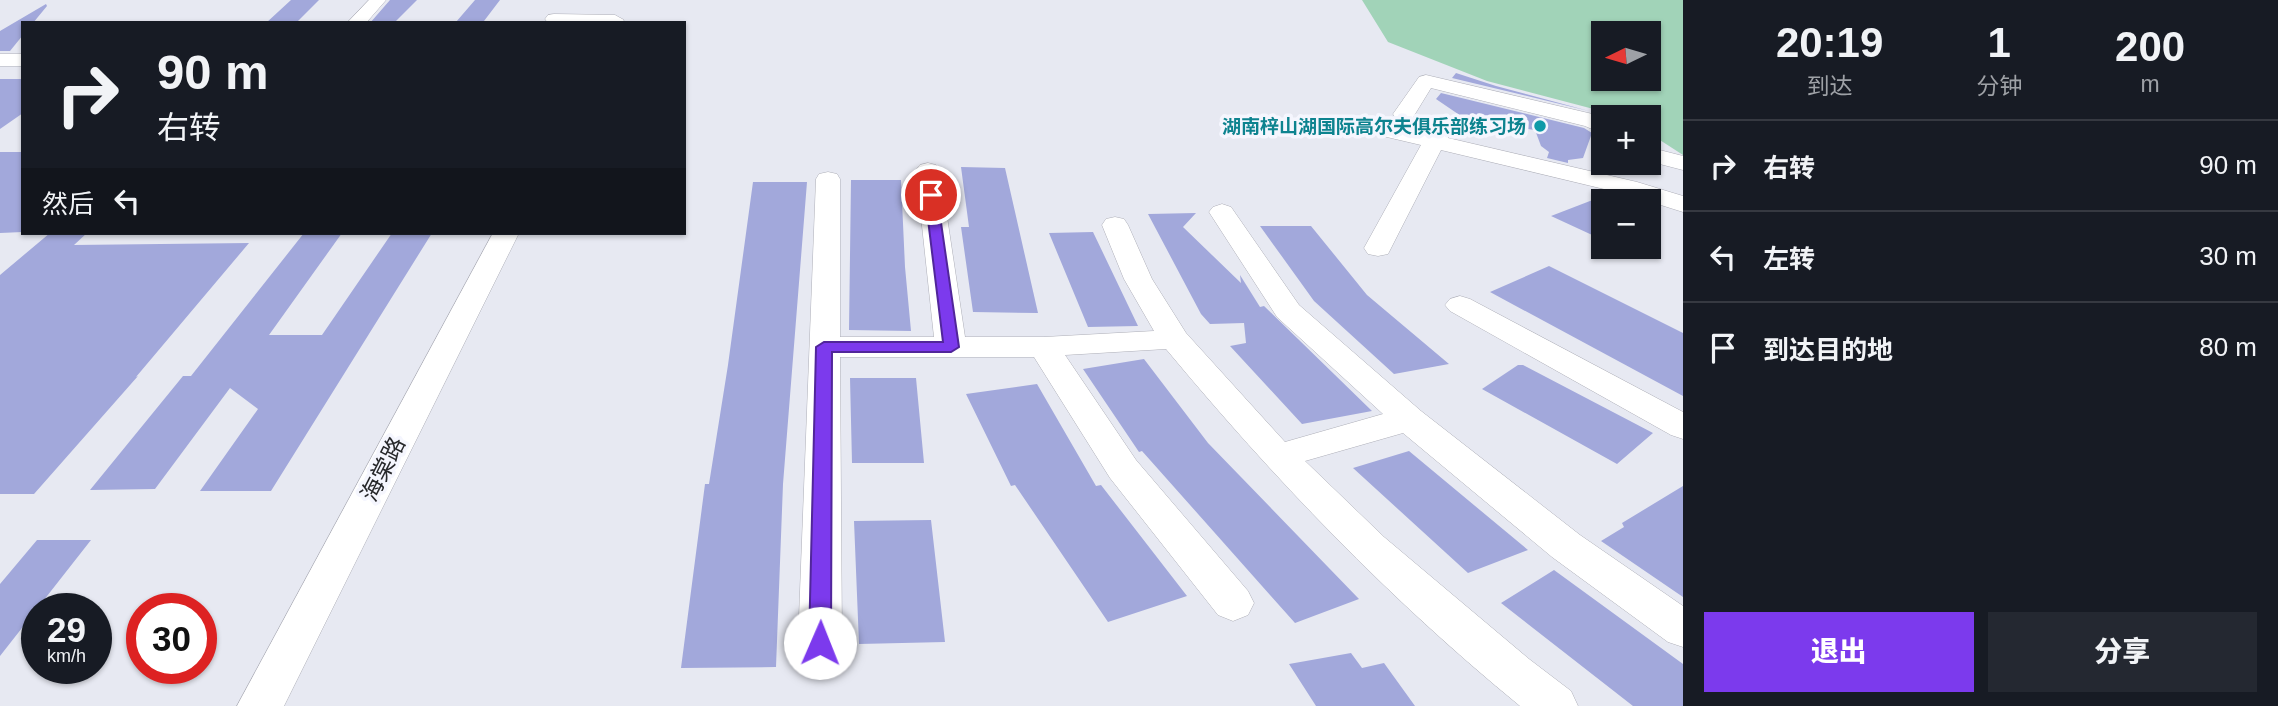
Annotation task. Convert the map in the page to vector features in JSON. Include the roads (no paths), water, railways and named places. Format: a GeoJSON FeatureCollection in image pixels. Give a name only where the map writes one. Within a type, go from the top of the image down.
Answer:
{"type":"FeatureCollection","features":[{"type":"Feature","properties":{"kind":"street"},"geometry":{"type":"LineString","coordinates":[[358,21],[378,0]]}},
{"type":"Feature","properties":{"kind":"street"},"geometry":{"type":"LineString","coordinates":[[553,21],[566,0]]}},
{"type":"Feature","properties":{"kind":"street"},"geometry":{"type":"LineString","coordinates":[[553,21],[614,21],[626,0]]}},
{"type":"Feature","properties":{"kind":"street"},"geometry":{"type":"LineString","coordinates":[[0,60],[21,60]]}},
{"type":"Feature","properties":{"kind":"street"},"geometry":{"type":"LineString","coordinates":[[1404,114],[1426,81],[1591,121]]}},
{"type":"Feature","properties":{"kind":"street"},"geometry":{"type":"LineString","coordinates":[[1378,248],[1435,141],[1444,123],[1404,114],[1368,115],[1435,141],[1637,189],[1683,204]]}},
{"type":"Feature","properties":{"kind":"street"},"geometry":{"type":"LineString","coordinates":[[1661,157],[1683,163]]}},
{"type":"Feature","properties":{"kind":"street"},"geometry":{"type":"LineString","coordinates":[[928,170],[951,347]]}},
{"type":"Feature","properties":{"kind":"street"},"geometry":{"type":"LineString","coordinates":[[820,643],[828,180]]}},
{"type":"Feature","properties":{"kind":"street"},"geometry":{"type":"LineString","coordinates":[[1222,212],[1288,310],[1409,419],[1566,546],[1683,629]]}},
{"type":"Feature","properties":{"kind":"street"},"geometry":{"type":"LineString","coordinates":[[1115,225],[1138,279],[1174,338],[1279,456],[1370,548],[1513,673],[1555,706]]}},
{"type":"Feature","properties":{"kind":"street","name":"海棠路"},"geometry":{"type":"LineString","coordinates":[[260,706],[505,235]]}},
{"type":"Feature","properties":{"kind":"street"},"geometry":{"type":"LineString","coordinates":[[1460,305],[1683,427]]}},
{"type":"Feature","properties":{"kind":"street"},"geometry":{"type":"LineString","coordinates":[[824,347],[1044,347],[1174,338]]}},
{"type":"Feature","properties":{"kind":"street"},"geometry":{"type":"LineString","coordinates":[[1044,347],[1123,469],[1233,603]]}},
{"type":"Feature","properties":{"kind":"street"},"geometry":{"type":"LineString","coordinates":[[1279,456],[1409,419]]}},
{"type":"Feature","properties":{"kind":"place","name":"湖南梓山湖国际高尔夫俱乐部练习场"},"geometry":{"type":"Point","coordinates":[1540,126]}}]}
